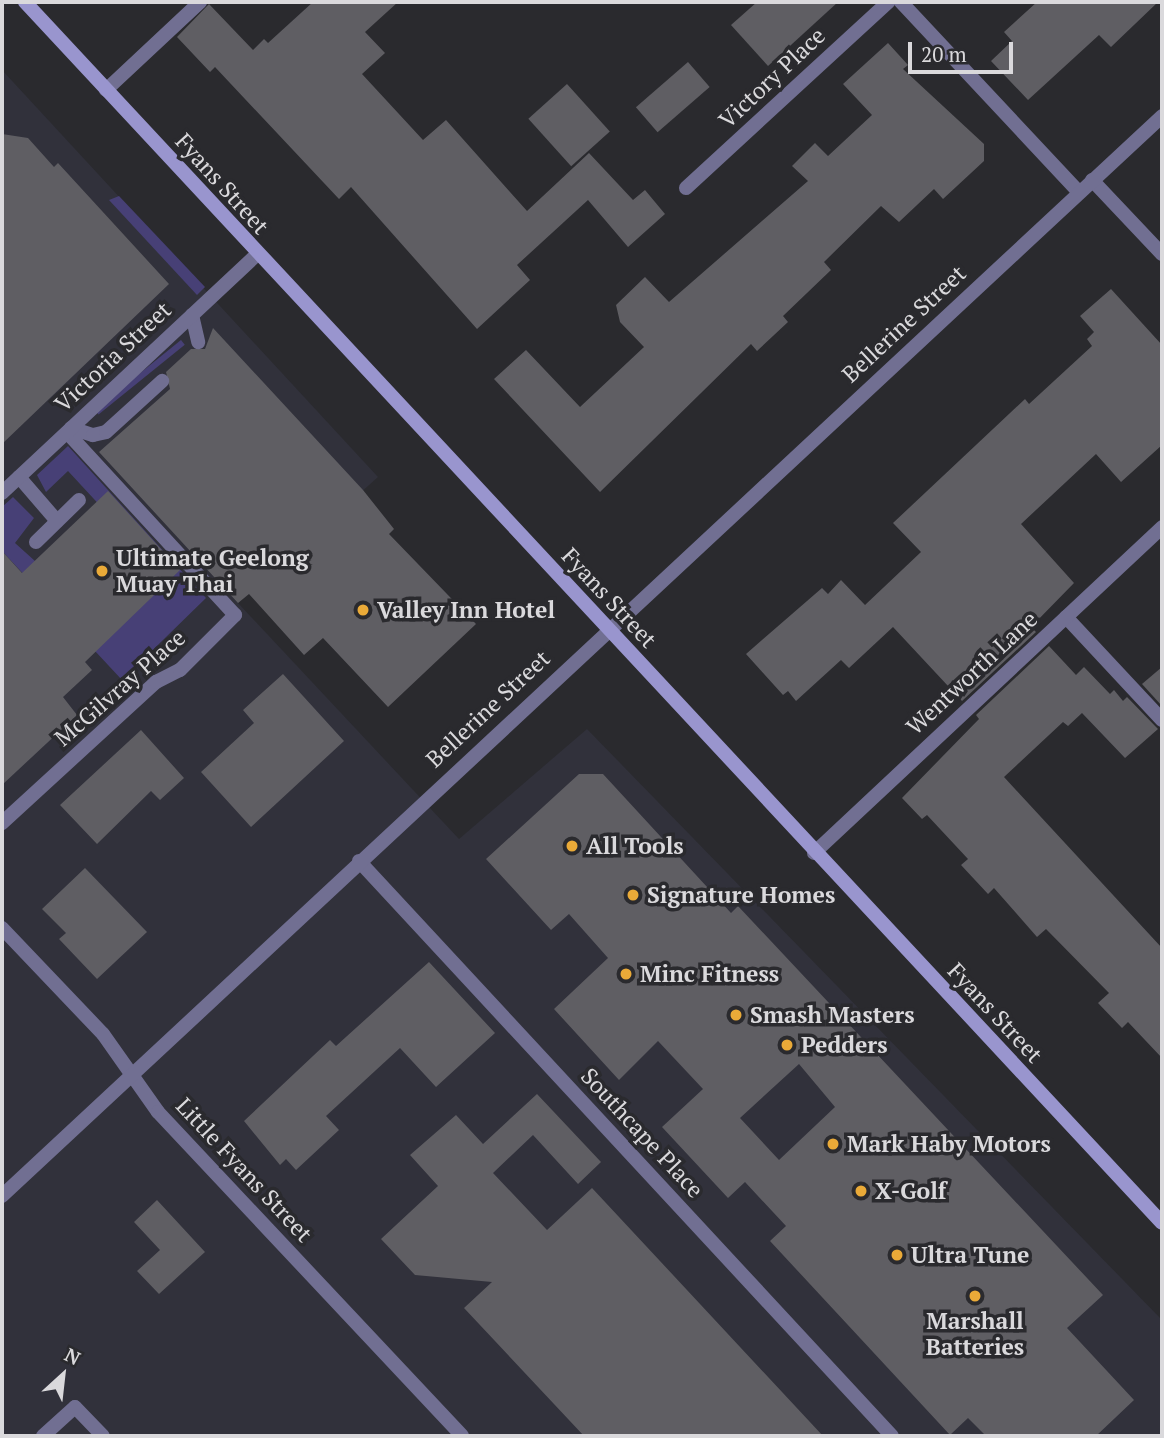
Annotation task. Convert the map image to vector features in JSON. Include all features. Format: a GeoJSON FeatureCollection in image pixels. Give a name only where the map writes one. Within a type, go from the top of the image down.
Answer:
{"type":"FeatureCollection","features":[{"type":"Feature","properties":{"kind":"main road","name":"Fyans Street"},"geometry":{"type":"LineString","coordinates":[[25,2],[256,256],[1162,1223]]}},
{"type":"Feature","properties":{"kind":"street"},"geometry":{"type":"LineString","coordinates":[[106,90],[200,2]]}},
{"type":"Feature","properties":{"kind":"street","name":"Victory Place"},"geometry":{"type":"LineString","coordinates":[[686,188],[888,2]]}},
{"type":"Feature","properties":{"kind":"street"},"geometry":{"type":"LineString","coordinates":[[901,2],[1079,192]]}},
{"type":"Feature","properties":{"kind":"street","name":"Bellerine Street"},"geometry":{"type":"LineString","coordinates":[[2,1196],[607,629],[1162,116]]}},
{"type":"Feature","properties":{"kind":"street"},"geometry":{"type":"LineString","coordinates":[[1092,180],[1162,254]]}},
{"type":"Feature","properties":{"kind":"street","name":"Victoria Street"},"geometry":{"type":"LineString","coordinates":[[2,493],[256,256]]}},
{"type":"Feature","properties":{"kind":"street"},"geometry":{"type":"LineString","coordinates":[[192,315],[198,342]]}},
{"type":"Feature","properties":{"kind":"street"},"geometry":{"type":"LineString","coordinates":[[69,430],[93,435],[106,432],[162,381]]}},
{"type":"Feature","properties":{"kind":"street","name":"McGilvray Place"},"geometry":{"type":"LineString","coordinates":[[2,823],[156,682],[180,670],[235,615],[69,430]]}},
{"type":"Feature","properties":{"kind":"street"},"geometry":{"type":"LineString","coordinates":[[19,477],[57,521]]}},
{"type":"Feature","properties":{"kind":"street"},"geometry":{"type":"LineString","coordinates":[[36,542],[79,500]]}},
{"type":"Feature","properties":{"kind":"street","name":"Wentworth Lane"},"geometry":{"type":"LineString","coordinates":[[814,853],[1162,527]]}},
{"type":"Feature","properties":{"kind":"street"},"geometry":{"type":"LineString","coordinates":[[1066,617],[1162,720]]}},
{"type":"Feature","properties":{"kind":"street","name":"Southcape Place"},"geometry":{"type":"LineString","coordinates":[[359,861],[892,1436]]}},
{"type":"Feature","properties":{"kind":"street","name":"Little Fyans Street"},"geometry":{"type":"LineString","coordinates":[[2,928],[103,1034],[158,1112],[462,1436]]}},
{"type":"Feature","properties":{"kind":"street"},"geometry":{"type":"LineString","coordinates":[[43,1436],[75,1406],[103,1436]]}},
{"type":"Feature","properties":{"kind":"shaded area"},"geometry":{"type":"Polygon","coordinates":[[[2,70],[378,477],[238,603],[459,839],[587,729],[1162,1320],[1162,1436],[2,1436],[2,70]]]}},
{"type":"Feature","properties":{"kind":"shaded area"},"geometry":{"type":"Polygon","coordinates":[[[119,196],[205,287],[197,295],[109,200],[119,196]]]}},
{"type":"Feature","properties":{"kind":"shaded area"},"geometry":{"type":"Polygon","coordinates":[[[181,340],[185,345],[99,415],[95,410],[181,340]]]}},
{"type":"Feature","properties":{"kind":"shaded area"},"geometry":{"type":"Polygon","coordinates":[[[68,446],[206,598],[122,680],[2,551],[2,507],[13,497],[34,518],[15,543],[35,561],[169,580],[68,471],[46,492],[37,475],[68,446]]]}},
{"type":"Feature","properties":{"kind":"building"},"geometry":{"type":"Polygon","coordinates":[[[313,2],[398,2],[365,32],[385,53],[362,74],[423,140],[446,120],[527,211],[589,153],[633,200],[645,190],[665,214],[628,247],[588,200],[517,265],[530,280],[477,329],[351,187],[339,199],[215,67],[210,72],[177,37],[209,4],[253,50],[264,39],[268,43],[313,2]]]}},
{"type":"Feature","properties":{"kind":"building"},"geometry":{"type":"Polygon","coordinates":[[[757,2],[838,2],[768,66],[731,25],[757,2]]]}},
{"type":"Feature","properties":{"kind":"building"},"geometry":{"type":"Polygon","coordinates":[[[1037,2],[1158,2],[1111,47],[1099,35],[1028,100],[991,61],[1012,41],[1004,32],[1037,2]]]}},
{"type":"Feature","properties":{"kind":"building"},"geometry":{"type":"Polygon","coordinates":[[[888,43],[908,65],[903,69],[984,144],[984,161],[943,199],[934,189],[899,222],[881,206],[824,262],[831,270],[783,316],[788,322],[757,351],[751,344],[600,492],[494,379],[526,350],[580,407],[644,347],[620,322],[616,305],[645,277],[669,302],[808,181],[792,166],[815,143],[828,156],[872,115],[843,84],[888,43]]]}},
{"type":"Feature","properties":{"kind":"building"},"geometry":{"type":"Polygon","coordinates":[[[688,62],[710,87],[658,132],[636,107],[688,62]]]}},
{"type":"Feature","properties":{"kind":"building"},"geometry":{"type":"Polygon","coordinates":[[[567,84],[610,132],[571,166],[528,119],[567,84]]]}},
{"type":"Feature","properties":{"kind":"building"},"geometry":{"type":"Polygon","coordinates":[[[2,134],[28,138],[54,167],[58,163],[169,284],[2,444],[2,134]]]}},
{"type":"Feature","properties":{"kind":"building"},"geometry":{"type":"Polygon","coordinates":[[[1111,289],[1162,345],[1162,445],[1121,482],[1096,454],[1021,524],[1074,583],[1031,627],[1036,632],[962,701],[893,627],[849,668],[841,660],[796,701],[788,691],[783,695],[746,654],[822,588],[828,594],[841,580],[865,605],[921,552],[893,523],[1025,399],[1029,404],[1092,346],[1087,339],[1094,332],[1080,316],[1111,289]]]}},
{"type":"Feature","properties":{"kind":"building"},"geometry":{"type":"Polygon","coordinates":[[[213,328],[363,490],[394,529],[389,534],[476,624],[388,707],[323,638],[304,655],[249,594],[238,603],[99,452],[170,389],[166,372],[191,349],[205,349],[213,328]]]}},
{"type":"Feature","properties":{"kind":"building"},"geometry":{"type":"Polygon","coordinates":[[[108,491],[180,570],[85,662],[92,670],[63,697],[77,715],[2,785],[2,551],[22,573],[108,491]]]}},
{"type":"Feature","properties":{"kind":"building"},"geometry":{"type":"Polygon","coordinates":[[[1049,646],[1076,675],[1084,667],[1110,694],[1114,690],[1123,701],[1127,697],[1158,729],[1125,758],[1082,713],[1068,726],[1063,722],[1004,777],[1162,948],[1162,1058],[1128,1022],[1122,1028],[1098,1003],[1109,993],[1046,929],[1037,937],[994,888],[988,894],[961,865],[968,859],[927,815],[922,819],[902,798],[979,719],[976,715],[1049,646]]]}},
{"type":"Feature","properties":{"kind":"building"},"geometry":{"type":"Polygon","coordinates":[[[1162,667],[1162,706],[1142,684],[1162,667]]]}},
{"type":"Feature","properties":{"kind":"building"},"geometry":{"type":"Polygon","coordinates":[[[283,674],[344,741],[251,827],[201,772],[254,723],[243,710],[283,674]]]}},
{"type":"Feature","properties":{"kind":"building"},"geometry":{"type":"Polygon","coordinates":[[[141,730],[184,778],[160,800],[151,791],[97,844],[60,805],[141,730]]]}},
{"type":"Feature","properties":{"kind":"building"},"geometry":{"type":"Polygon","coordinates":[[[579,774],[603,774],[731,913],[738,906],[1103,1295],[1067,1328],[1134,1400],[1096,1436],[986,1436],[968,1418],[950,1435],[770,1241],[786,1226],[745,1182],[728,1198],[662,1127],[703,1089],[658,1041],[619,1080],[554,1009],[608,958],[569,914],[551,930],[486,859],[579,774]],[[799,1064],[740,1118],[779,1160],[835,1107],[799,1064]]]}},
{"type":"Feature","properties":{"kind":"building"},"geometry":{"type":"Polygon","coordinates":[[[85,868],[147,932],[97,979],[59,939],[66,933],[42,909],[85,868]]]}},
{"type":"Feature","properties":{"kind":"building"},"geometry":{"type":"Polygon","coordinates":[[[429,962],[495,1033],[436,1087],[400,1048],[326,1116],[339,1130],[296,1170],[286,1159],[280,1165],[244,1121],[330,1040],[336,1046],[429,962]]]}},
{"type":"Feature","properties":{"kind":"building"},"geometry":{"type":"Polygon","coordinates":[[[537,1094],[601,1162],[578,1184],[533,1135],[493,1173],[547,1230],[592,1188],[823,1436],[584,1436],[464,1308],[492,1282],[415,1275],[381,1239],[438,1186],[410,1155],[456,1115],[483,1144],[537,1094]]]}},
{"type":"Feature","properties":{"kind":"building"},"geometry":{"type":"Polygon","coordinates":[[[157,1200],[205,1252],[159,1294],[137,1271],[160,1250],[134,1222],[157,1200]]]}},
{"type":"Feature","properties":{"kind":"place","name":"Ultimate Geelong Muay Thai"},"geometry":{"type":"Point","coordinates":[102,571]}},
{"type":"Feature","properties":{"kind":"place","name":"Valley Inn Hotel"},"geometry":{"type":"Point","coordinates":[363,610]}},
{"type":"Feature","properties":{"kind":"place","name":"All Tools"},"geometry":{"type":"Point","coordinates":[572,846]}},
{"type":"Feature","properties":{"kind":"place","name":"Signature Homes"},"geometry":{"type":"Point","coordinates":[633,895]}},
{"type":"Feature","properties":{"kind":"place","name":"Minc Fitness"},"geometry":{"type":"Point","coordinates":[626,974]}},
{"type":"Feature","properties":{"kind":"place","name":"Smash Masters"},"geometry":{"type":"Point","coordinates":[736,1015]}},
{"type":"Feature","properties":{"kind":"place","name":"Pedders"},"geometry":{"type":"Point","coordinates":[787,1045]}},
{"type":"Feature","properties":{"kind":"place","name":"Mark Haby Motors"},"geometry":{"type":"Point","coordinates":[833,1144]}},
{"type":"Feature","properties":{"kind":"place","name":"X-Golf"},"geometry":{"type":"Point","coordinates":[861,1191]}},
{"type":"Feature","properties":{"kind":"place","name":"Ultra Tune"},"geometry":{"type":"Point","coordinates":[897,1255]}},
{"type":"Feature","properties":{"kind":"place","name":"Marshall Batteries"},"geometry":{"type":"Point","coordinates":[975,1296]}}]}
